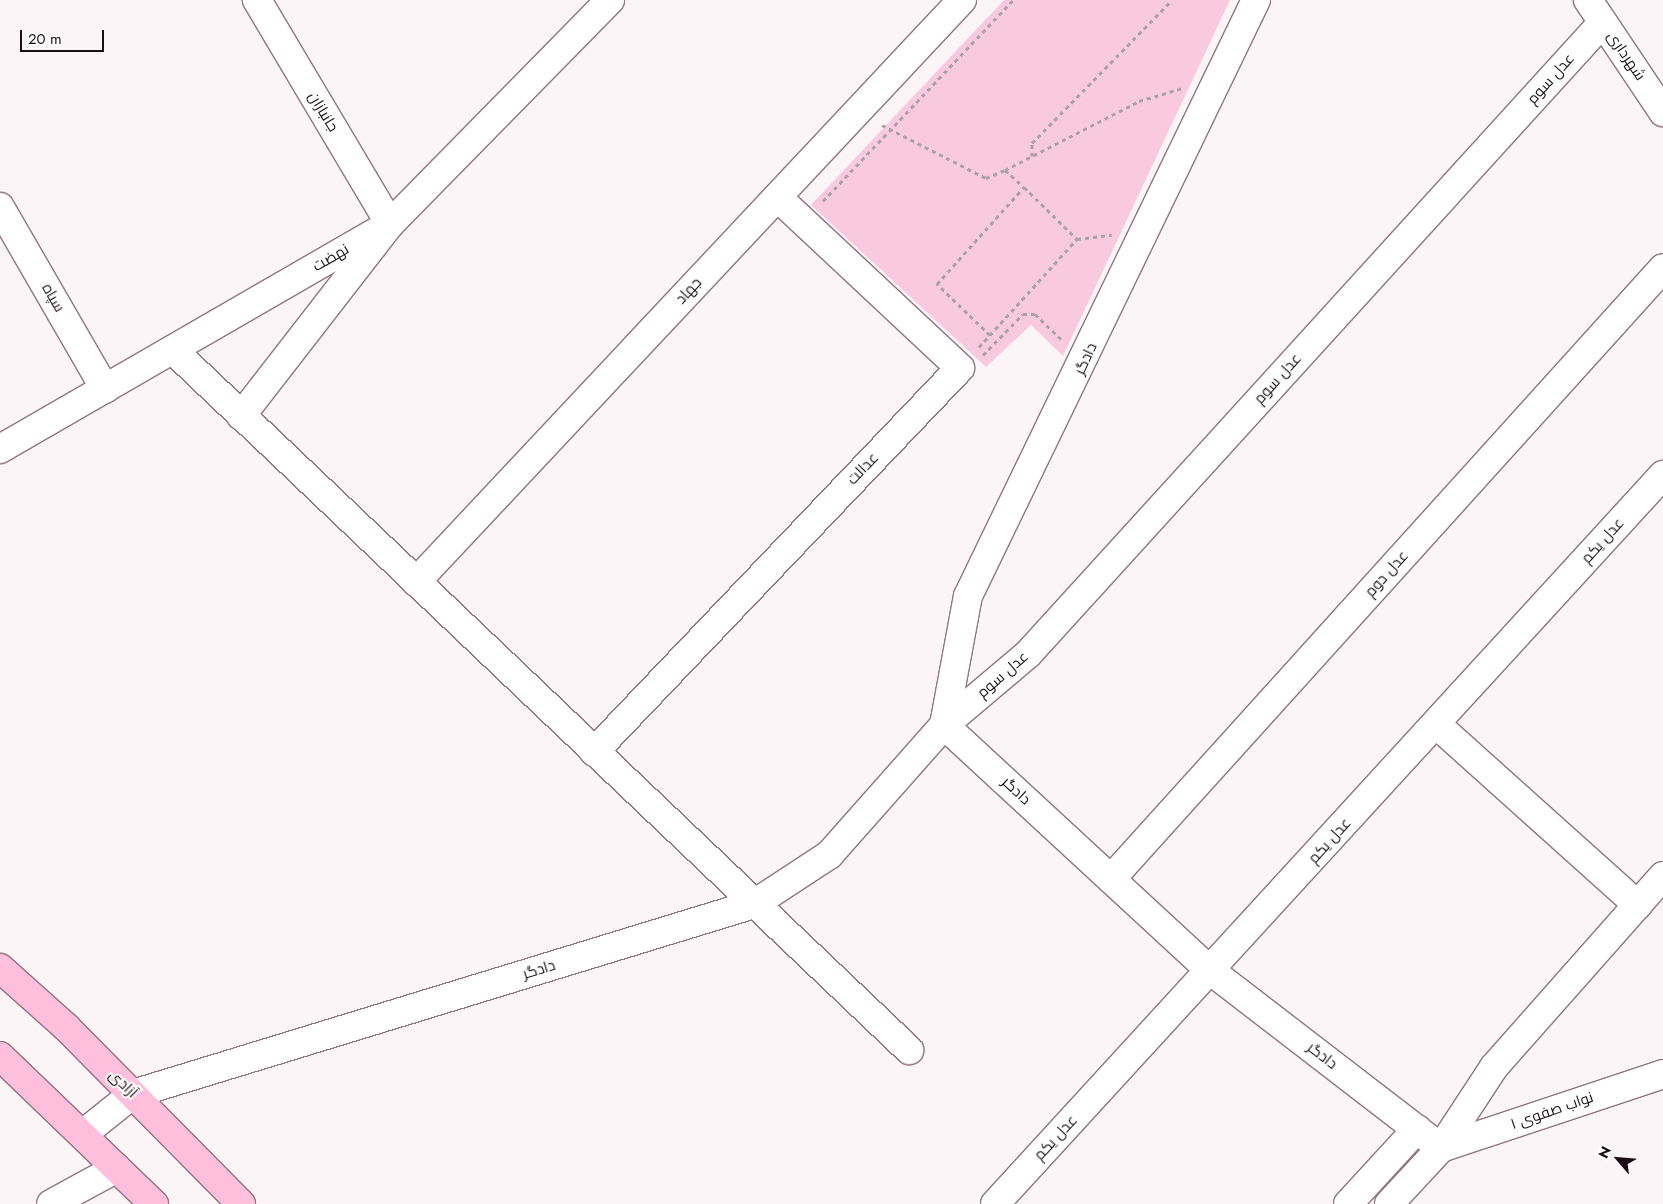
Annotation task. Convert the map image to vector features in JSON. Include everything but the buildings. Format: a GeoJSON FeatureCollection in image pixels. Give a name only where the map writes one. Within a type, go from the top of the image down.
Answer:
{"type":"FeatureCollection","features":[{"type":"Feature","properties":{"kind":"main road","name":"آزادی"},"geometry":{"type":"LineString","coordinates":[[0,968],[133,1094],[241,1204]]}},
{"type":"Feature","properties":{"kind":"main road"},"geometry":{"type":"LineString","coordinates":[[0,1056],[154,1204]]}},
{"type":"Feature","properties":{"kind":"street","name":"جانبازان"},"geometry":{"type":"LineString","coordinates":[[257,0],[390,224]]}},
{"type":"Feature","properties":{"kind":"street","name":"نهضت"},"geometry":{"type":"LineString","coordinates":[[0,449],[390,224],[610,0]]}},
{"type":"Feature","properties":{"kind":"street","name":"جهاد"},"geometry":{"type":"LineString","coordinates":[[416,582],[962,0]]}},
{"type":"Feature","properties":{"kind":"street","name":"دادگر"},"geometry":{"type":"LineString","coordinates":[[83,1134],[133,1094],[754,904],[829,855],[944,725],[968,596],[1147,231],[1256,0]]}},
{"type":"Feature","properties":{"kind":"street","name":"شهرداری"},"geometry":{"type":"LineString","coordinates":[[1588,0],[1663,112]]}},
{"type":"Feature","properties":{"kind":"street","name":"عدل سوم"},"geometry":{"type":"LineString","coordinates":[[944,725],[1028,654],[1603,22]]}},
{"type":"Feature","properties":{"kind":"street","name":"عدالت"},"geometry":{"type":"LineString","coordinates":[[594,752],[960,368],[777,197]]}},
{"type":"Feature","properties":{"kind":"street","name":"سپاه"},"geometry":{"type":"LineString","coordinates":[[0,207],[105,389]]}},
{"type":"Feature","properties":{"kind":"street"},"geometry":{"type":"LineString","coordinates":[[241,416],[390,224]]}},
{"type":"Feature","properties":{"kind":"street","name":"عدل دوم"},"geometry":{"type":"LineString","coordinates":[[1111,879],[1663,268]]}},
{"type":"Feature","properties":{"kind":"street"},"geometry":{"type":"LineString","coordinates":[[172,350],[909,1050]]}},
{"type":"Feature","properties":{"kind":"street","name":"عدل یکم"},"geometry":{"type":"LineString","coordinates":[[995,1204],[1211,971],[1663,475]]}},
{"type":"Feature","properties":{"kind":"street"},"geometry":{"type":"LineString","coordinates":[[1436,724],[1638,904]]}},
{"type":"Feature","properties":{"kind":"street","name":"دادگر"},"geometry":{"type":"LineString","coordinates":[[944,725],[1211,971],[1441,1148]]}},
{"type":"Feature","properties":{"kind":"street"},"geometry":{"type":"LineString","coordinates":[[1389,1204],[1441,1148],[1494,1067],[1663,876]]}},
{"type":"Feature","properties":{"kind":"street","name":"نواب صفوی ۱"},"geometry":{"type":"LineString","coordinates":[[1441,1148],[1663,1074]]}},
{"type":"Feature","properties":{"kind":"street"},"geometry":{"type":"LineString","coordinates":[[1348,1204],[1417,1130]]}},
{"type":"Feature","properties":{"kind":"street"},"geometry":{"type":"LineString","coordinates":[[51,1204],[117,1168]]}},
{"type":"Feature","properties":{"kind":"path"},"geometry":{"type":"LineString","coordinates":[[820,205],[1013,0]]}},
{"type":"Feature","properties":{"kind":"path"},"geometry":{"type":"LineString","coordinates":[[1032,156],[1032,143],[1172,0]]}},
{"type":"Feature","properties":{"kind":"path"},"geometry":{"type":"LineString","coordinates":[[857,112],[986,178],[1139,101],[1221,74]]}},
{"type":"Feature","properties":{"kind":"path"},"geometry":{"type":"LineString","coordinates":[[1178,96],[1186,79]]}},
{"type":"Feature","properties":{"kind":"path"},"geometry":{"type":"LineString","coordinates":[[1005,170],[1024,186],[1077,239]]}},
{"type":"Feature","properties":{"kind":"path"},"geometry":{"type":"LineString","coordinates":[[990,335],[937,284],[1024,186]]}},
{"type":"Feature","properties":{"kind":"path"},"geometry":{"type":"LineString","coordinates":[[1110,244],[1118,226]]}},
{"type":"Feature","properties":{"kind":"path"},"geometry":{"type":"LineString","coordinates":[[976,350],[1077,239],[1147,231]]}},
{"type":"Feature","properties":{"kind":"path"},"geometry":{"type":"LineString","coordinates":[[969,343],[983,356],[1023,314],[1035,314],[1064,342],[1068,333]]}},
{"type":"Feature","properties":{"kind":"shaded area"},"geometry":{"type":"Polygon","coordinates":[[[1004,0],[1230,0],[1063,356],[1031,325],[986,367],[811,205],[1004,0]]]}}]}
